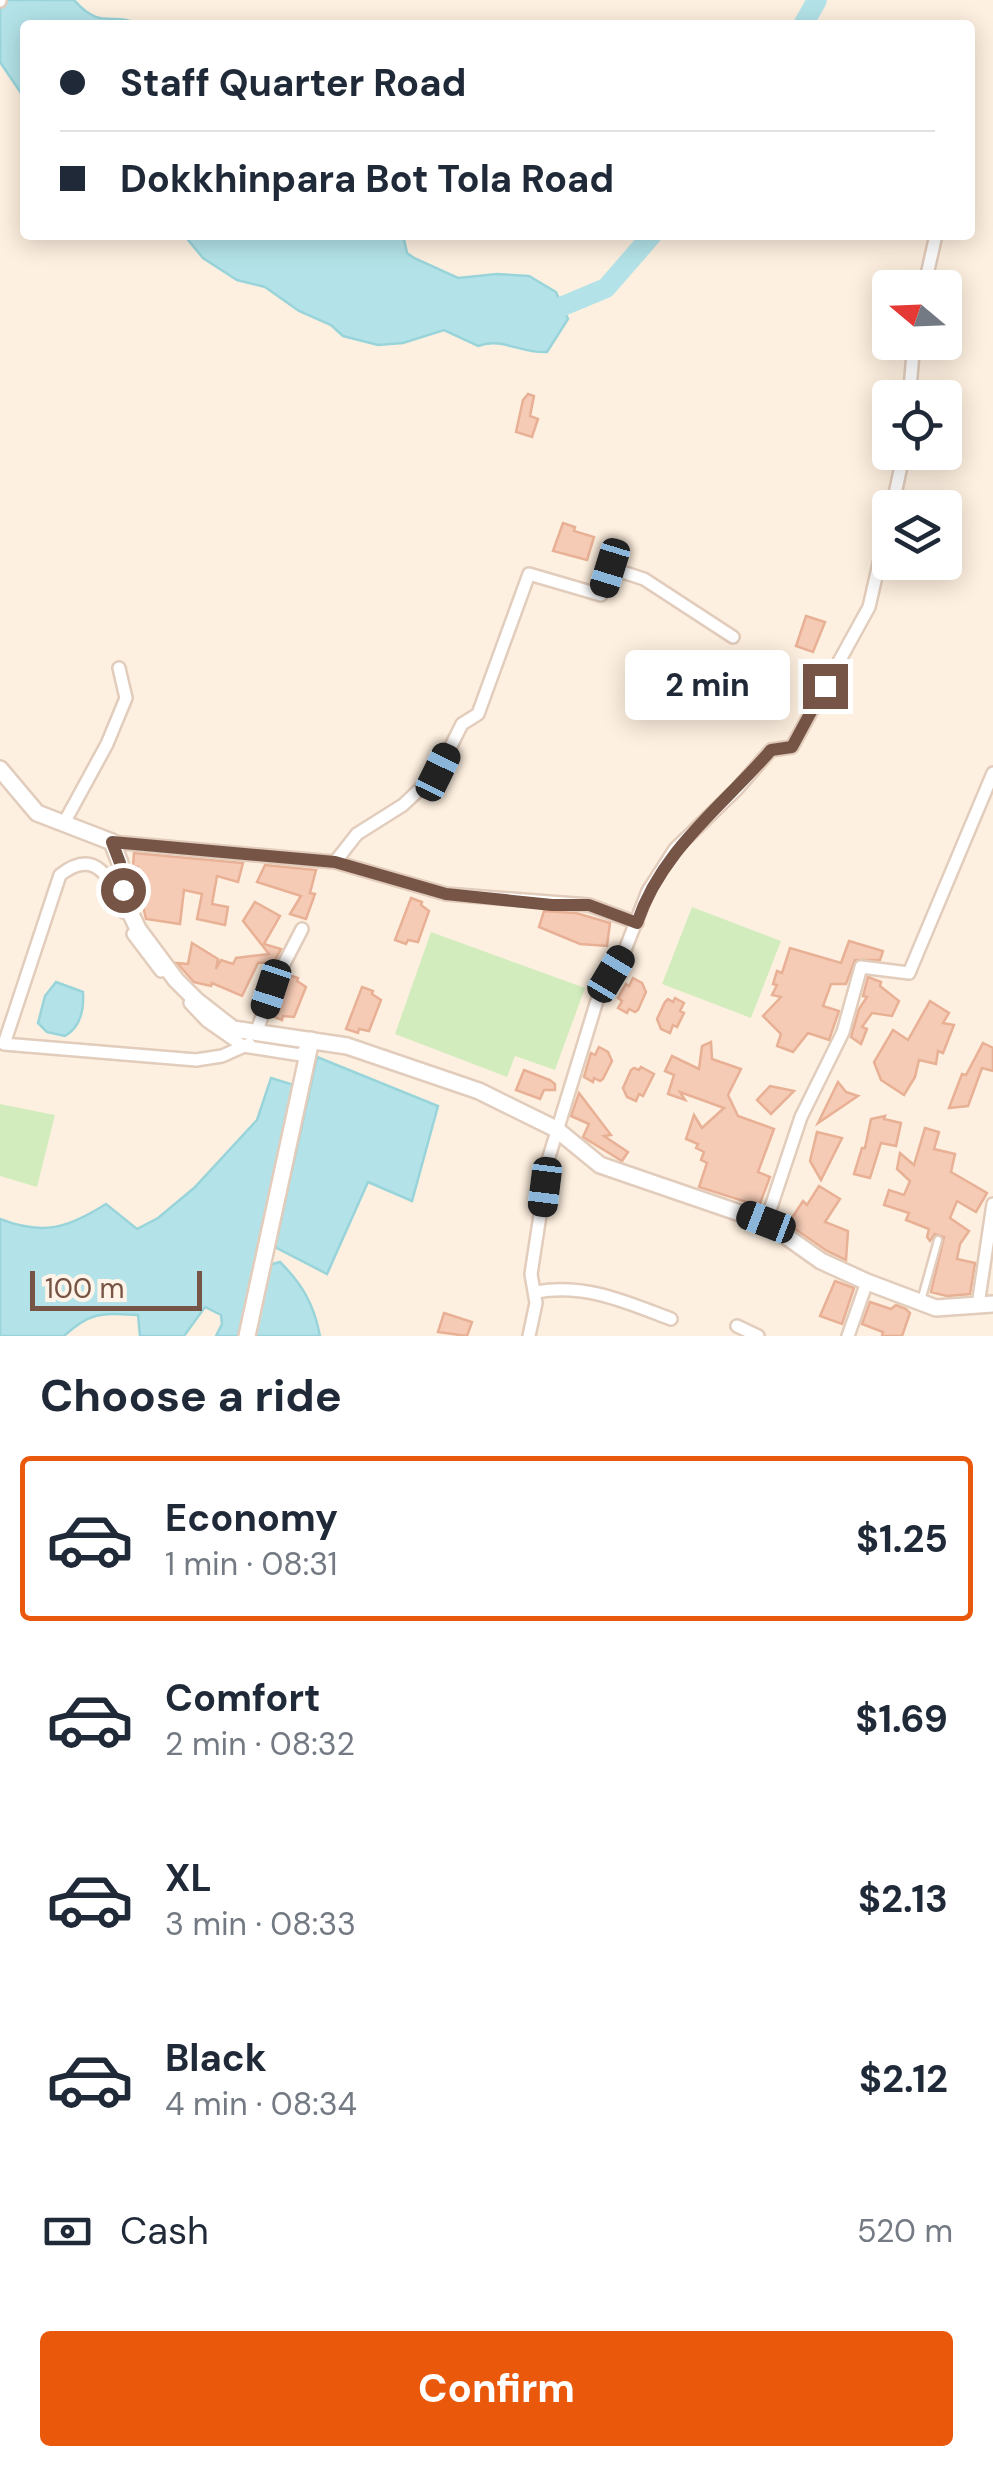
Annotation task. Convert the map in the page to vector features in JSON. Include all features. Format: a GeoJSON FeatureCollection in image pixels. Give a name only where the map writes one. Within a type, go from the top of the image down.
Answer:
{"type":"FeatureCollection","features":[{"type":"Feature","properties":{"kind":"street"},"geometry":{"type":"LineString","coordinates":[[928,270],[935,240]]}},
{"type":"Feature","properties":{"kind":"street"},"geometry":{"type":"LineString","coordinates":[[335,862],[357,834],[404,804],[438,772],[462,724],[478,714],[528,574],[602,595],[610,568],[644,578],[733,636]]}},
{"type":"Feature","properties":{"kind":"street"},"geometry":{"type":"LineString","coordinates":[[529,1336],[536,1292],[531,1274],[556,1129],[600,994],[637,923],[648,891],[676,849],[771,750],[792,747],[870,607],[876,580]]}},
{"type":"Feature","properties":{"kind":"street"},"geometry":{"type":"LineString","coordinates":[[64,823],[107,744],[126,698],[118,668]]}},
{"type":"Feature","properties":{"kind":"street"},"geometry":{"type":"LineString","coordinates":[[0,769],[37,813],[112,842],[335,862],[446,894],[589,905],[637,923]]}},
{"type":"Feature","properties":{"kind":"street"},"geometry":{"type":"LineString","coordinates":[[766,1222],[801,1116],[843,1032],[862,967],[909,972],[993,773]]}},
{"type":"Feature","properties":{"kind":"street"},"geometry":{"type":"LineString","coordinates":[[112,842],[128,908],[156,956],[197,1001],[249,1041]]}},
{"type":"Feature","properties":{"kind":"street"},"geometry":{"type":"LineString","coordinates":[[302,930],[249,1041],[222,1056],[196,1060],[2,1044],[60,875],[71,866],[85,863],[113,882],[130,929],[157,966],[207,1021],[249,1041],[311,1040],[346,1046],[480,1091],[556,1129],[609,1169],[766,1222],[821,1261],[920,1302],[944,1308],[985,1305],[987,1225],[993,1204]]}},
{"type":"Feature","properties":{"kind":"street"},"geometry":{"type":"LineString","coordinates":[[247,1336],[311,1040]]}},
{"type":"Feature","properties":{"kind":"street"},"geometry":{"type":"LineString","coordinates":[[848,1336],[867,1282]]}},
{"type":"Feature","properties":{"kind":"street"},"geometry":{"type":"LineString","coordinates":[[536,1292],[562,1288],[594,1291],[671,1319]]}},
{"type":"Feature","properties":{"kind":"street"},"geometry":{"type":"LineString","coordinates":[[737,1326],[758,1336]]}},
{"type":"Feature","properties":{"kind":"lane"},"geometry":{"type":"LineString","coordinates":[[920,1302],[938,1240]]}},
{"type":"Feature","properties":{"kind":"green space"},"geometry":{"type":"Polygon","coordinates":[[[692,907],[781,941],[751,1018],[662,984],[692,907]]]}},
{"type":"Feature","properties":{"kind":"green space"},"geometry":{"type":"Polygon","coordinates":[[[431,932],[585,988],[555,1070],[515,1056],[507,1077],[395,1034],[431,932]]]}},
{"type":"Feature","properties":{"kind":"green space"},"geometry":{"type":"Polygon","coordinates":[[[0,1104],[55,1115],[37,1187],[0,1176],[0,1104]]]}},
{"type":"Feature","properties":{"kind":"water"},"geometry":{"type":"Polygon","coordinates":[[[0,0],[74,0],[92,15],[126,20],[20,20],[20,92],[0,62],[0,0]]]}},
{"type":"Feature","properties":{"kind":"water"},"geometry":{"type":"Polygon","coordinates":[[[188,240],[404,240],[407,253],[414,258],[458,278],[529,276],[556,292],[568,319],[547,352],[495,343],[478,346],[444,330],[403,343],[378,345],[343,336],[265,287],[237,280],[203,258],[188,240]]]}},
{"type":"Feature","properties":{"kind":"water"},"geometry":{"type":"Polygon","coordinates":[[[56,982],[83,992],[80,1017],[65,1036],[47,1032],[38,1023],[45,996],[56,982]]]}},
{"type":"Feature","properties":{"kind":"water"},"geometry":{"type":"Polygon","coordinates":[[[317,1057],[438,1106],[412,1201],[368,1182],[327,1274],[275,1247],[317,1057]]]}},
{"type":"Feature","properties":{"kind":"water"},"geometry":{"type":"Polygon","coordinates":[[[271,1078],[294,1085],[241,1336],[216,1336],[222,1324],[221,1315],[205,1307],[184,1336],[140,1336],[138,1315],[115,1314],[90,1318],[64,1336],[0,1336],[0,1219],[29,1227],[55,1227],[106,1204],[137,1229],[158,1218],[194,1188],[257,1120],[271,1078]]]}},
{"type":"Feature","properties":{"kind":"water"},"geometry":{"type":"Polygon","coordinates":[[[280,1262],[306,1295],[320,1336],[254,1336],[269,1265],[280,1262]]]}},
{"type":"Feature","properties":{"kind":"building"},"geometry":{"type":"Polygon","coordinates":[[[528,394],[534,396],[530,416],[538,419],[532,437],[516,432],[528,394]]]}},
{"type":"Feature","properties":{"kind":"building"},"geometry":{"type":"Polygon","coordinates":[[[563,523],[594,537],[587,560],[553,551],[563,523]]]}},
{"type":"Feature","properties":{"kind":"building"},"geometry":{"type":"Polygon","coordinates":[[[806,616],[825,622],[813,652],[796,646],[806,616]]]}},
{"type":"Feature","properties":{"kind":"building"},"geometry":{"type":"Polygon","coordinates":[[[134,853],[243,863],[238,882],[217,876],[212,904],[228,907],[225,925],[197,919],[202,894],[184,890],[180,924],[146,919],[136,888],[138,867],[133,866],[134,853]]]}},
{"type":"Feature","properties":{"kind":"building"},"geometry":{"type":"Polygon","coordinates":[[[265,865],[316,870],[310,893],[315,894],[306,919],[290,914],[301,896],[257,882],[265,865]]]}},
{"type":"Feature","properties":{"kind":"building"},"geometry":{"type":"Polygon","coordinates":[[[411,898],[422,902],[429,911],[418,942],[408,940],[406,944],[395,940],[411,898]]]}},
{"type":"Feature","properties":{"kind":"building"},"geometry":{"type":"Polygon","coordinates":[[[255,902],[280,916],[264,944],[281,949],[274,962],[258,963],[242,996],[212,983],[211,986],[194,982],[177,963],[188,964],[192,943],[218,959],[216,969],[221,960],[233,964],[236,958],[269,954],[243,921],[255,902]]]}},
{"type":"Feature","properties":{"kind":"building"},"geometry":{"type":"Polygon","coordinates":[[[544,911],[576,913],[610,923],[607,946],[580,944],[539,927],[544,911]]]}},
{"type":"Feature","properties":{"kind":"building"},"geometry":{"type":"Polygon","coordinates":[[[849,941],[883,951],[880,960],[855,960],[846,984],[831,984],[823,1006],[839,1011],[829,1040],[808,1033],[793,1052],[777,1046],[781,1034],[763,1016],[781,997],[772,995],[777,985],[773,984],[777,971],[782,973],[790,948],[841,963],[849,941]]]}},
{"type":"Feature","properties":{"kind":"building"},"geometry":{"type":"Polygon","coordinates":[[[289,975],[306,987],[294,1017],[283,1016],[282,1020],[272,1016],[289,975]]]}},
{"type":"Feature","properties":{"kind":"building"},"geometry":{"type":"Polygon","coordinates":[[[868,977],[881,982],[880,986],[899,1001],[892,1016],[872,1013],[862,1027],[867,1029],[861,1044],[851,1037],[867,997],[863,996],[868,977]]]}},
{"type":"Feature","properties":{"kind":"building"},"geometry":{"type":"Polygon","coordinates":[[[633,978],[642,983],[646,992],[638,1010],[629,1009],[627,1013],[618,1008],[622,1001],[618,998],[633,978]]]}},
{"type":"Feature","properties":{"kind":"building"},"geometry":{"type":"Polygon","coordinates":[[[362,987],[381,1000],[369,1031],[359,1029],[358,1033],[346,1029],[362,987]]]}},
{"type":"Feature","properties":{"kind":"building"},"geometry":{"type":"Polygon","coordinates":[[[675,998],[684,1003],[680,1011],[684,1013],[670,1033],[661,1029],[657,1019],[665,1002],[675,998]]]}},
{"type":"Feature","properties":{"kind":"building"},"geometry":{"type":"Polygon","coordinates":[[[930,1001],[949,1013],[943,1023],[954,1025],[943,1053],[938,1051],[936,1064],[919,1060],[915,1077],[904,1095],[881,1080],[874,1062],[893,1030],[908,1040],[930,1001]]]}},
{"type":"Feature","properties":{"kind":"building"},"geometry":{"type":"Polygon","coordinates":[[[711,1042],[712,1059],[741,1069],[728,1095],[738,1116],[774,1129],[758,1172],[770,1177],[759,1206],[699,1187],[707,1163],[701,1160],[704,1152],[696,1148],[698,1144],[686,1139],[694,1115],[702,1128],[724,1108],[680,1092],[685,1100],[668,1094],[674,1075],[665,1071],[672,1056],[699,1069],[702,1046],[711,1042]]]}},
{"type":"Feature","properties":{"kind":"building"},"geometry":{"type":"Polygon","coordinates":[[[983,1043],[993,1048],[993,1071],[982,1068],[968,1106],[949,1108],[962,1074],[966,1075],[983,1043]]]}},
{"type":"Feature","properties":{"kind":"building"},"geometry":{"type":"Polygon","coordinates":[[[599,1047],[608,1052],[612,1061],[603,1079],[594,1078],[593,1082],[584,1077],[591,1053],[595,1055],[599,1047]]]}},
{"type":"Feature","properties":{"kind":"building"},"geometry":{"type":"Polygon","coordinates":[[[641,1067],[654,1074],[643,1096],[639,1094],[636,1101],[627,1097],[623,1088],[631,1070],[641,1067]]]}},
{"type":"Feature","properties":{"kind":"building"},"geometry":{"type":"Polygon","coordinates":[[[524,1070],[550,1080],[555,1090],[544,1090],[540,1099],[516,1090],[524,1070]]]}},
{"type":"Feature","properties":{"kind":"building"},"geometry":{"type":"Polygon","coordinates":[[[838,1082],[846,1092],[858,1096],[818,1123],[838,1082]]]}},
{"type":"Feature","properties":{"kind":"building"},"geometry":{"type":"Polygon","coordinates":[[[770,1086],[794,1091],[771,1114],[757,1100],[770,1086]]]}},
{"type":"Feature","properties":{"kind":"building"},"geometry":{"type":"Polygon","coordinates":[[[579,1093],[611,1135],[604,1136],[628,1152],[622,1161],[583,1137],[589,1124],[571,1116],[579,1093]]]}},
{"type":"Feature","properties":{"kind":"building"},"geometry":{"type":"Polygon","coordinates":[[[885,1116],[884,1119],[901,1123],[896,1146],[881,1143],[870,1178],[854,1174],[871,1119],[885,1116]]]}},
{"type":"Feature","properties":{"kind":"building"},"geometry":{"type":"Polygon","coordinates":[[[925,1128],[939,1132],[934,1149],[955,1154],[951,1172],[987,1193],[976,1212],[957,1201],[950,1218],[969,1231],[960,1244],[957,1259],[975,1263],[970,1294],[947,1296],[931,1292],[944,1237],[935,1234],[930,1241],[929,1229],[906,1220],[909,1213],[884,1205],[889,1190],[904,1195],[910,1181],[897,1169],[900,1153],[914,1165],[925,1128]]]}},
{"type":"Feature","properties":{"kind":"building"},"geometry":{"type":"Polygon","coordinates":[[[817,1132],[842,1138],[821,1180],[810,1161],[817,1132]]]}},
{"type":"Feature","properties":{"kind":"building"},"geometry":{"type":"Polygon","coordinates":[[[819,1186],[840,1199],[825,1222],[848,1231],[846,1260],[788,1224],[819,1186]]]}},
{"type":"Feature","properties":{"kind":"building"},"geometry":{"type":"Polygon","coordinates":[[[835,1281],[854,1288],[842,1324],[820,1316],[835,1281]]]}},
{"type":"Feature","properties":{"kind":"building"},"geometry":{"type":"Polygon","coordinates":[[[870,1302],[891,1309],[896,1305],[910,1313],[902,1336],[882,1336],[883,1332],[862,1324],[870,1302]]]}},
{"type":"Feature","properties":{"kind":"building"},"geometry":{"type":"Polygon","coordinates":[[[444,1313],[472,1322],[467,1336],[438,1332],[444,1313]]]}},
{"type":"Feature","properties":{"kind":"waterway"},"geometry":{"type":"LineString","coordinates":[[806,20],[817,0]]}},
{"type":"Feature","properties":{"kind":"waterway"},"geometry":{"type":"LineString","coordinates":[[539,316],[606,288],[648,240]]}},
{"type":"Feature","properties":{"kind":"route"},"geometry":{"type":"LineString","coordinates":[[123,890],[120,863],[112,842],[335,862],[446,894],[589,905],[637,923],[648,891],[676,849],[771,750],[792,747],[825,686]]}}]}
